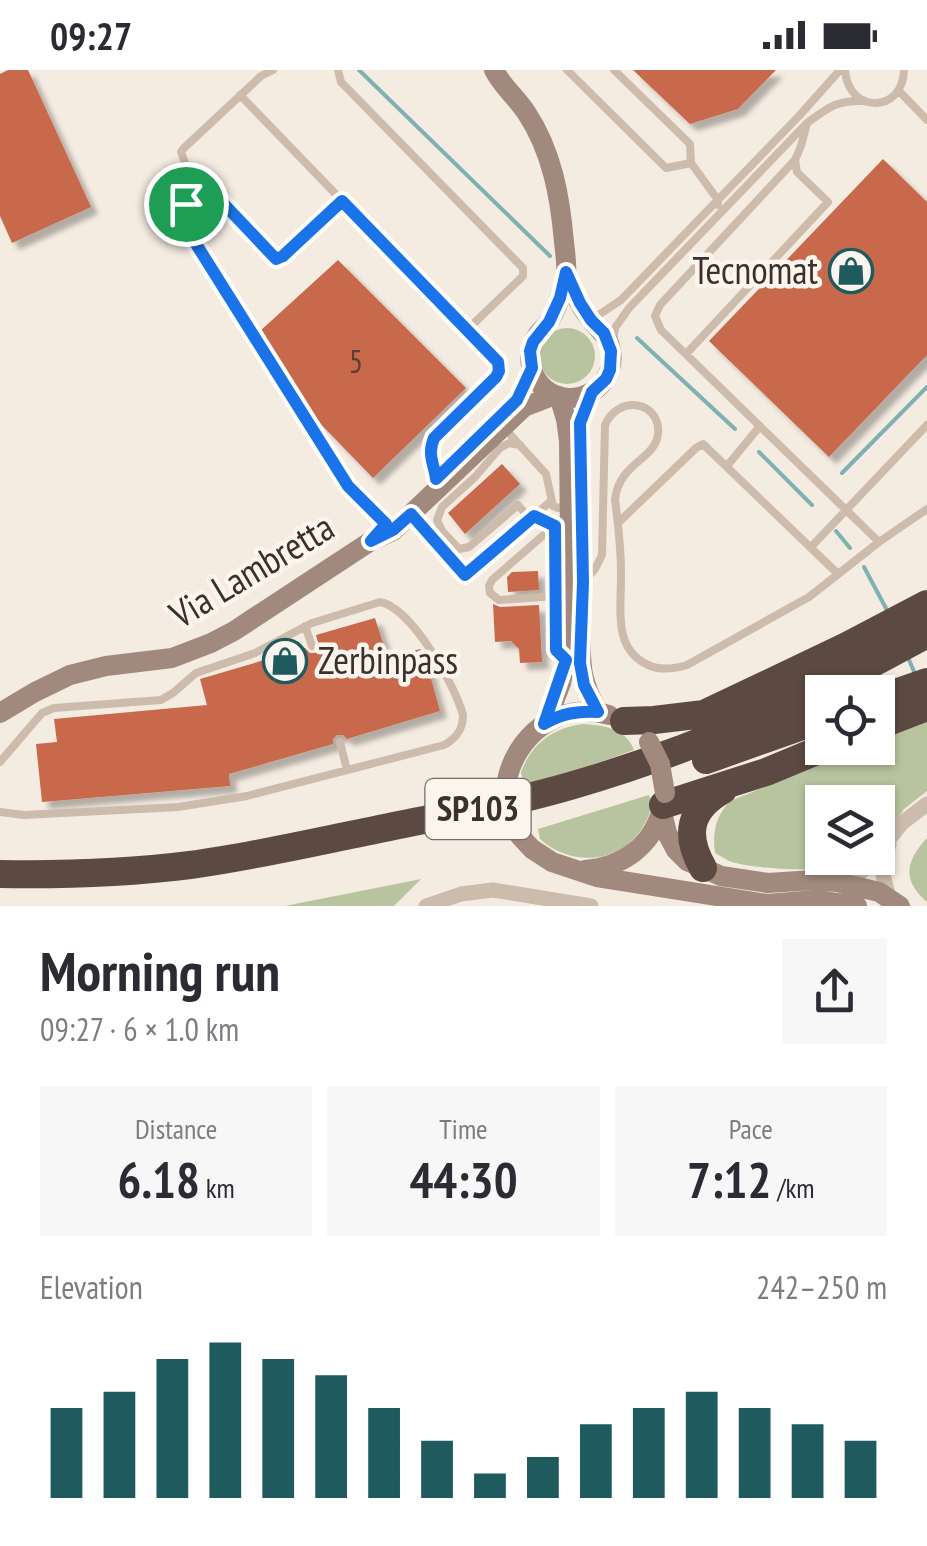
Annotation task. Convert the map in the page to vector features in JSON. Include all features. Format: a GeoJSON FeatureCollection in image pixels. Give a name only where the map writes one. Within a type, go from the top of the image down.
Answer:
{"type":"FeatureCollection","features":[{"type":"Feature","properties":{"kind":"highway"},"geometry":{"type":"LineString","coordinates":[[611,716],[704,714],[927,604]]}},
{"type":"Feature","properties":{"kind":"highway","name":"SP103"},"geometry":{"type":"LineString","coordinates":[[0,874],[96,873],[189,865],[516,800],[618,772],[724,734],[927,634]]}},
{"type":"Feature","properties":{"kind":"highway"},"geometry":{"type":"LineString","coordinates":[[895,693],[927,682]]}},
{"type":"Feature","properties":{"kind":"highway"},"geometry":{"type":"LineString","coordinates":[[895,719],[927,707]]}},
{"type":"Feature","properties":{"kind":"highway","name":"SP103"},"geometry":{"type":"LineString","coordinates":[[0,893],[92,892],[187,884],[463,830],[592,798],[805,724]]}},
{"type":"Feature","properties":{"kind":"highway"},"geometry":{"type":"LineString","coordinates":[[663,803],[739,781],[805,755]]}},
{"type":"Feature","properties":{"kind":"highway"},"geometry":{"type":"LineString","coordinates":[[703,868],[692,840],[696,816],[707,799],[739,781]]}},
{"type":"Feature","properties":{"kind":"street"},"geometry":{"type":"LineString","coordinates":[[492,73],[526,112],[548,154],[560,201],[566,272],[572,290],[604,333],[611,351],[606,379],[592,392],[575,398],[557,396],[540,385],[530,351],[560,298],[566,272]]}},
{"type":"Feature","properties":{"kind":"street"},"geometry":{"type":"LineString","coordinates":[[549,322],[570,316],[591,320]]}},
{"type":"Feature","properties":{"kind":"street","name":"Via Lambretta"},"geometry":{"type":"LineString","coordinates":[[371,541],[517,400],[532,368]]}},
{"type":"Feature","properties":{"kind":"street"},"geometry":{"type":"LineString","coordinates":[[592,392],[580,423],[580,663],[584,685],[611,716],[636,729],[648,742],[663,772],[663,803],[673,846],[686,861],[721,876],[754,882],[837,882],[866,888],[894,902]]}},
{"type":"Feature","properties":{"kind":"street"},"geometry":{"type":"LineString","coordinates":[[544,724],[566,660],[570,632],[562,511],[569,441],[557,396]]}},
{"type":"Feature","properties":{"kind":"street","name":"Via Lambretta"},"geometry":{"type":"LineString","coordinates":[[0,713],[70,675],[106,666],[164,660],[234,631],[393,530],[524,407],[557,396]]}},
{"type":"Feature","properties":{"kind":"street"},"geometry":{"type":"LineString","coordinates":[[611,716],[557,716],[532,732],[516,752],[506,785],[510,815],[520,836],[542,857],[573,871],[637,884],[767,904],[816,900],[857,906]]}},
{"type":"Feature","properties":{"kind":"street"},"geometry":{"type":"LineString","coordinates":[[573,871],[611,865],[635,852],[652,834],[663,803]]}},
{"type":"Feature","properties":{"kind":"street"},"geometry":{"type":"LineString","coordinates":[[895,832],[927,804]]}},
{"type":"Feature","properties":{"kind":"street"},"geometry":{"type":"LineString","coordinates":[[837,882],[858,875]]}},
{"type":"Feature","properties":{"kind":"street"},"geometry":{"type":"LineString","coordinates":[[884,875],[894,902]]}},
{"type":"Feature","properties":{"kind":"street"},"geometry":{"type":"LineString","coordinates":[[426,906],[461,894],[494,890],[591,906]]}},
{"type":"Feature","properties":{"kind":"lane"},"geometry":{"type":"LineString","coordinates":[[274,70],[262,76],[182,152],[185,163],[276,259],[342,201]]}},
{"type":"Feature","properties":{"kind":"lane"},"geometry":{"type":"LineString","coordinates":[[566,70],[666,168],[691,163]]}},
{"type":"Feature","properties":{"kind":"lane"},"geometry":{"type":"LineString","coordinates":[[614,70],[690,144],[691,163],[718,200],[709,224]]}},
{"type":"Feature","properties":{"kind":"lane"},"geometry":{"type":"LineString","coordinates":[[591,320],[621,300],[843,70],[850,89],[864,101]]}},
{"type":"Feature","properties":{"kind":"lane"},"geometry":{"type":"LineString","coordinates":[[611,351],[615,328],[623,315],[807,123],[845,100],[883,102],[899,91],[904,70]]}},
{"type":"Feature","properties":{"kind":"lane"},"geometry":{"type":"LineString","coordinates":[[337,71],[341,82],[523,268],[523,276],[467,330]]}},
{"type":"Feature","properties":{"kind":"lane"},"geometry":{"type":"LineString","coordinates":[[899,91],[927,120]]}},
{"type":"Feature","properties":{"kind":"lane"},"geometry":{"type":"LineString","coordinates":[[240,96],[499,364],[498,374],[434,438],[430,459],[436,479]]}},
{"type":"Feature","properties":{"kind":"lane"},"geometry":{"type":"LineString","coordinates":[[807,123],[795,160],[660,305],[655,316],[661,330],[879,542]]}},
{"type":"Feature","properties":{"kind":"lane"},"geometry":{"type":"LineString","coordinates":[[686,354],[828,202],[797,172],[795,160]]}},
{"type":"Feature","properties":{"kind":"lane"},"geometry":{"type":"LineString","coordinates":[[205,184],[184,210],[190,236],[348,486],[386,524]]}},
{"type":"Feature","properties":{"kind":"lane"},"geometry":{"type":"LineString","coordinates":[[583,582],[602,556],[604,425],[618,408],[644,408],[652,415],[658,433],[652,449],[620,480],[615,500],[622,571],[620,626],[629,649],[656,668],[687,665],[809,597],[927,509]]}},
{"type":"Feature","properties":{"kind":"lane"},"geometry":{"type":"LineString","coordinates":[[811,546],[927,425]]}},
{"type":"Feature","properties":{"kind":"lane"},"geometry":{"type":"LineString","coordinates":[[727,466],[760,426]]}},
{"type":"Feature","properties":{"kind":"lane"},"geometry":{"type":"LineString","coordinates":[[502,427],[548,477],[562,511],[556,650],[566,660]]}},
{"type":"Feature","properties":{"kind":"lane"},"geometry":{"type":"LineString","coordinates":[[520,445],[509,443],[500,448],[442,507],[437,520],[442,531],[462,548],[469,547],[518,505],[532,517]]}},
{"type":"Feature","properties":{"kind":"lane"},"geometry":{"type":"LineString","coordinates":[[618,523],[704,444],[838,574]]}},
{"type":"Feature","properties":{"kind":"lane"},"geometry":{"type":"LineString","coordinates":[[411,514],[465,575],[532,517],[562,511]]}},
{"type":"Feature","properties":{"kind":"lane"},"geometry":{"type":"LineString","coordinates":[[532,517],[562,511]]}},
{"type":"Feature","properties":{"kind":"lane"},"geometry":{"type":"LineString","coordinates":[[556,596],[499,600],[490,589],[492,580],[562,511]]}},
{"type":"Feature","properties":{"kind":"lane"},"geometry":{"type":"LineString","coordinates":[[0,762],[42,714],[68,706],[161,700],[196,672],[254,653],[306,626],[380,602],[397,609],[428,644],[463,715],[457,736],[444,744],[247,796],[178,807],[24,815],[0,812]]}},
{"type":"Feature","properties":{"kind":"lane"},"geometry":{"type":"LineString","coordinates":[[306,626],[312,646]]}},
{"type":"Feature","properties":{"kind":"lane"},"geometry":{"type":"LineString","coordinates":[[340,742],[347,770]]}},
{"type":"Feature","properties":{"kind":"green space"},"geometry":{"type":"Polygon","coordinates":[[[567,328],[587,336],[595,356],[587,376],[567,384],[547,376],[539,356],[547,336],[567,328]]]}},
{"type":"Feature","properties":{"kind":"green space"},"geometry":{"type":"Polygon","coordinates":[[[927,722],[927,791],[904,809],[895,822],[895,785],[805,785],[805,869],[741,864],[715,853],[716,825],[730,801],[818,765],[895,765],[895,734],[927,722]]]}},
{"type":"Feature","properties":{"kind":"green space"},"geometry":{"type":"Polygon","coordinates":[[[582,724],[620,732],[634,750],[524,785],[521,772],[537,745],[552,734],[582,724]]]}},
{"type":"Feature","properties":{"kind":"green space"},"geometry":{"type":"Polygon","coordinates":[[[649,795],[650,810],[644,825],[623,848],[610,854],[595,858],[566,854],[540,839],[538,829],[649,795]]]}},
{"type":"Feature","properties":{"kind":"green space"},"geometry":{"type":"Polygon","coordinates":[[[927,838],[927,902],[913,886],[909,871],[914,855],[927,838]]]}},
{"type":"Feature","properties":{"kind":"green space"},"geometry":{"type":"Polygon","coordinates":[[[421,879],[394,906],[285,906],[421,879]]]}},
{"type":"Feature","properties":{"kind":"building"},"geometry":{"type":"Polygon","coordinates":[[[28,70],[91,207],[12,243],[0,216],[0,74],[28,70]]]}},
{"type":"Feature","properties":{"kind":"building"},"geometry":{"type":"Polygon","coordinates":[[[633,70],[776,70],[738,109],[690,124],[633,70]]]}},
{"type":"Feature","properties":{"kind":"building","name":"Tecnomat"},"geometry":{"type":"Polygon","coordinates":[[[883,159],[927,202],[927,355],[829,457],[709,341],[883,159]]]}},
{"type":"Feature","properties":{"kind":"building"},"geometry":{"type":"Polygon","coordinates":[[[338,260],[466,388],[373,478],[312,415],[259,332],[338,260]]]}},
{"type":"Feature","properties":{"kind":"building"},"geometry":{"type":"Polygon","coordinates":[[[502,464],[520,484],[465,534],[448,513],[502,464]]]}},
{"type":"Feature","properties":{"kind":"building"},"geometry":{"type":"Polygon","coordinates":[[[538,571],[539,590],[508,592],[507,577],[512,572],[538,571]]]}},
{"type":"Feature","properties":{"kind":"building"},"geometry":{"type":"Polygon","coordinates":[[[493,604],[539,605],[542,662],[520,663],[519,649],[511,641],[495,642],[493,604]]]}},
{"type":"Feature","properties":{"kind":"building"},"geometry":{"type":"Polygon","coordinates":[[[375,618],[388,659],[420,649],[424,653],[440,711],[347,739],[337,735],[333,744],[229,774],[230,786],[42,802],[36,744],[57,742],[54,719],[207,705],[200,679],[305,648],[315,653],[319,646],[316,635],[375,618]]]}},
{"type":"Feature","properties":{"kind":"waterway"},"geometry":{"type":"LineString","coordinates":[[359,70],[550,256]]}},
{"type":"Feature","properties":{"kind":"waterway"},"geometry":{"type":"LineString","coordinates":[[637,338],[735,429]]}},
{"type":"Feature","properties":{"kind":"waterway"},"geometry":{"type":"LineString","coordinates":[[842,473],[927,387]]}},
{"type":"Feature","properties":{"kind":"waterway"},"geometry":{"type":"LineString","coordinates":[[759,452],[812,505]]}},
{"type":"Feature","properties":{"kind":"waterway"},"geometry":{"type":"LineString","coordinates":[[836,531],[850,548]]}},
{"type":"Feature","properties":{"kind":"waterway"},"geometry":{"type":"LineString","coordinates":[[864,567],[889,614]]}},
{"type":"Feature","properties":{"kind":"waterway"},"geometry":{"type":"LineString","coordinates":[[907,655],[915,674]]}},
{"type":"Feature","properties":{"kind":"place","name":"Tecnomat"},"geometry":{"type":"Point","coordinates":[851,271]}},
{"type":"Feature","properties":{"kind":"place","name":"Zerbinpass"},"geometry":{"type":"Point","coordinates":[285,661]}},
{"type":"Feature","properties":{"kind":"route"},"geometry":{"type":"LineString","coordinates":[[205,184],[273,257],[280,259],[342,201],[498,362],[496,377],[434,438],[430,459],[436,479],[517,400],[532,368],[533,342],[549,322],[566,272],[572,290],[609,342],[612,361],[606,379],[592,392],[580,423],[580,663],[584,685],[598,712],[570,713],[544,724],[566,660],[556,650],[555,526],[534,516],[465,575],[411,514],[393,530],[371,541],[386,524],[348,486],[193,243],[184,222],[186,204],[205,184]]}}]}
